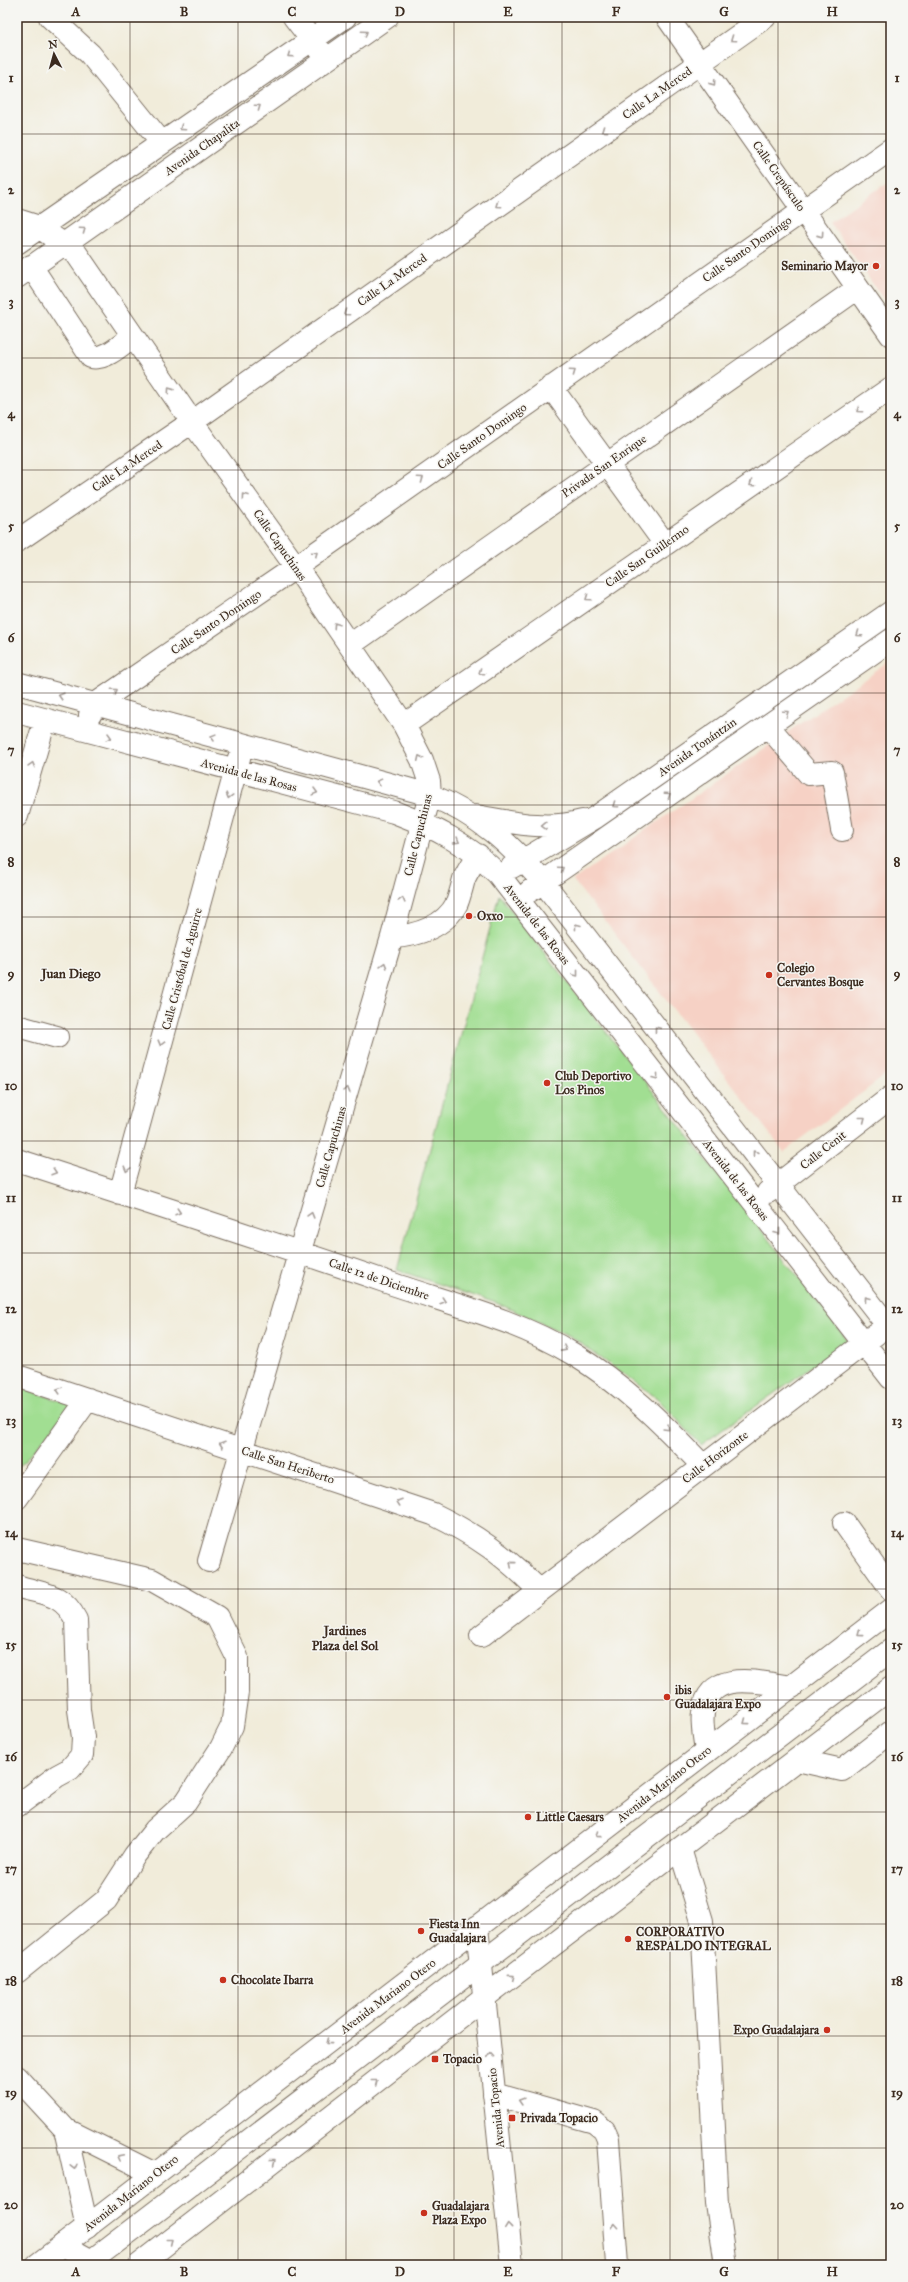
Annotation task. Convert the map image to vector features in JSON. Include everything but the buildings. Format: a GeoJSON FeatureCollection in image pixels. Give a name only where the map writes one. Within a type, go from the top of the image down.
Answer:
{"type":"FeatureCollection","features":[{"type":"Feature","properties":{"kind":"street"},"geometry":{"type":"LineString","coordinates":[[50,17],[90,54],[161,142]]}},
{"type":"Feature","properties":{"kind":"street"},"geometry":{"type":"LineString","coordinates":[[294,17],[311,41],[327,59]]}},
{"type":"Feature","properties":{"kind":"street"},"geometry":{"type":"LineString","coordinates":[[17,243],[161,142],[345,17]]}},
{"type":"Feature","properties":{"kind":"street","name":"Avenida Chapalita"},"geometry":{"type":"LineString","coordinates":[[24,272],[387,17]]}},
{"type":"Feature","properties":{"kind":"street","name":"Calle Crepúsculo"},"geometry":{"type":"LineString","coordinates":[[667,17],[891,335]]}},
{"type":"Feature","properties":{"kind":"street","name":"Calle La Merced"},"geometry":{"type":"LineString","coordinates":[[17,541],[192,422],[765,17]]}},
{"type":"Feature","properties":{"kind":"street","name":"Calle Santo Domingo"},"geometry":{"type":"LineString","coordinates":[[94,706],[296,567],[891,149]]}},
{"type":"Feature","properties":{"kind":"street","name":"Calle Capuchinas"},"geometry":{"type":"LineString","coordinates":[[17,220],[39,228],[64,243],[76,253],[192,422],[296,567],[404,725],[422,760],[429,782],[430,795],[392,937],[209,1561]]}},
{"type":"Feature","properties":{"kind":"street"},"geometry":{"type":"LineString","coordinates":[[24,272],[91,357],[97,358],[104,356],[133,336]]}},
{"type":"Feature","properties":{"kind":"street","name":"Privada San Enrique"},"geometry":{"type":"LineString","coordinates":[[350,645],[858,288]]}},
{"type":"Feature","properties":{"kind":"street"},"geometry":{"type":"LineString","coordinates":[[551,387],[665,544]]}},
{"type":"Feature","properties":{"kind":"street","name":"Calle San Guillermo"},"geometry":{"type":"LineString","coordinates":[[404,725],[891,388]]}},
{"type":"Feature","properties":{"kind":"street","name":"Avenida Tonántzin"},"geometry":{"type":"LineString","coordinates":[[498,874],[524,861],[596,817],[891,612]]}},
{"type":"Feature","properties":{"kind":"street","name":"Avenida Tonántzin"},"geometry":{"type":"LineString","coordinates":[[518,899],[891,640]]}},
{"type":"Feature","properties":{"kind":"street"},"geometry":{"type":"LineString","coordinates":[[17,683],[94,706],[430,795],[472,815],[517,824],[540,826],[575,823],[596,817]]}},
{"type":"Feature","properties":{"kind":"street"},"geometry":{"type":"LineString","coordinates":[[83,730],[94,706]]}},
{"type":"Feature","properties":{"kind":"street","name":"Avenida de las Rosas"},"geometry":{"type":"LineString","coordinates":[[17,712],[394,812],[422,823],[463,844],[478,855],[498,874],[518,899],[891,1378]]}},
{"type":"Feature","properties":{"kind":"street"},"geometry":{"type":"LineString","coordinates":[[17,816],[45,720]]}},
{"type":"Feature","properties":{"kind":"street"},"geometry":{"type":"LineString","coordinates":[[768,726],[809,774],[832,772],[842,830]]}},
{"type":"Feature","properties":{"kind":"street","name":"Calle Cristóbal de Aguirre"},"geometry":{"type":"LineString","coordinates":[[120,1194],[242,745]]}},
{"type":"Feature","properties":{"kind":"street"},"geometry":{"type":"LineString","coordinates":[[472,815],[524,861],[543,882],[890,1326]]}},
{"type":"Feature","properties":{"kind":"street"},"geometry":{"type":"LineString","coordinates":[[392,937],[411,936],[429,929],[444,919],[457,904],[465,879],[478,855]]}},
{"type":"Feature","properties":{"kind":"street"},"geometry":{"type":"LineString","coordinates":[[17,1026],[57,1037]]}},
{"type":"Feature","properties":{"kind":"street","name":"Calle Cenit"},"geometry":{"type":"LineString","coordinates":[[754,1202],[891,1097]]}},
{"type":"Feature","properties":{"kind":"street","name":"Calle 12 de Diciembre"},"geometry":{"type":"LineString","coordinates":[[17,1160],[300,1252],[502,1321],[555,1344],[596,1370],[637,1400],[703,1466]]}},
{"type":"Feature","properties":{"kind":"street","name":"Calle Horizonte"},"geometry":{"type":"LineString","coordinates":[[481,1636],[864,1343],[890,1326]]}},
{"type":"Feature","properties":{"kind":"street","name":"Calle San Heriberto"},"geometry":{"type":"LineString","coordinates":[[17,1376],[433,1514],[466,1530],[495,1549],[540,1591]]}},
{"type":"Feature","properties":{"kind":"street"},"geometry":{"type":"LineString","coordinates":[[17,1498],[88,1399]]}},
{"type":"Feature","properties":{"kind":"street"},"geometry":{"type":"LineString","coordinates":[[844,1523],[891,1589]]}},
{"type":"Feature","properties":{"kind":"street"},"geometry":{"type":"LineString","coordinates":[[17,1549],[152,1580],[217,1617],[237,1657],[236,1692],[232,1726],[221,1748],[186,1802],[154,1830],[135,1855],[106,1900],[17,1972]]}},
{"type":"Feature","properties":{"kind":"street"},"geometry":{"type":"LineString","coordinates":[[17,1586],[52,1595],[70,1608],[76,1620],[80,1710],[83,1737],[82,1755],[70,1769],[56,1776],[17,1806]]}},
{"type":"Feature","properties":{"kind":"street","name":"Avenida Mariano Otero"},"geometry":{"type":"LineString","coordinates":[[37,2265],[891,1610]]}},
{"type":"Feature","properties":{"kind":"street"},"geometry":{"type":"LineString","coordinates":[[63,2245],[92,2264],[891,1650]]}},
{"type":"Feature","properties":{"kind":"street"},"geometry":{"type":"LineString","coordinates":[[706,1752],[703,1714],[706,1698],[715,1687],[733,1680],[792,1686]]}},
{"type":"Feature","properties":{"kind":"street"},"geometry":{"type":"LineString","coordinates":[[139,2265],[486,1996],[891,1688]]}},
{"type":"Feature","properties":{"kind":"street"},"geometry":{"type":"LineString","coordinates":[[797,1760],[842,1770],[891,1732]]}},
{"type":"Feature","properties":{"kind":"street"},"geometry":{"type":"LineString","coordinates":[[680,1849],[702,1921],[716,2204],[726,2265]]}},
{"type":"Feature","properties":{"kind":"street","name":"Avenida Topacio"},"geometry":{"type":"LineString","coordinates":[[477,1928],[486,1996],[494,2094],[512,2265]]}},
{"type":"Feature","properties":{"kind":"street"},"geometry":{"type":"LineString","coordinates":[[17,2076],[64,2129],[155,2174]]}},
{"type":"Feature","properties":{"kind":"street"},"geometry":{"type":"LineString","coordinates":[[494,2094],[594,2122],[604,2130],[608,2139],[617,2265]]}},
{"type":"Feature","properties":{"kind":"street"},"geometry":{"type":"LineString","coordinates":[[64,2129],[87,2227]]}},
{"type":"Feature","properties":{"kind":"shaded area","name":"Seminario Mayor"},"geometry":{"type":"Polygon","coordinates":[[[891,180],[891,310],[830,222],[891,180]]]}},
{"type":"Feature","properties":{"kind":"shaded area","name":"Colegio Cervantes Bosque"},"geometry":{"type":"Polygon","coordinates":[[[891,661],[891,1071],[784,1152],[573,880],[891,661]]]}},
{"type":"Feature","properties":{"kind":"green space","name":"Club Deportivo Los Pinos"},"geometry":{"type":"Polygon","coordinates":[[[499,895],[848,1341],[701,1445],[657,1398],[570,1336],[499,1304],[397,1270],[499,895]]]}},
{"type":"Feature","properties":{"kind":"green space"},"geometry":{"type":"Polygon","coordinates":[[[17,1387],[74,1405],[17,1469],[17,1387]]]}},
{"type":"Feature","properties":{"kind":"place","name":"Seminario Mayor"},"geometry":{"type":"Point","coordinates":[876,266]}},
{"type":"Feature","properties":{"kind":"place","name":"Oxxo"},"geometry":{"type":"Point","coordinates":[469,916]}},
{"type":"Feature","properties":{"kind":"place","name":"Colegio Cervantes Bosque"},"geometry":{"type":"Point","coordinates":[769,975]}},
{"type":"Feature","properties":{"kind":"place","name":"Club Deportivo Los Pinos"},"geometry":{"type":"Point","coordinates":[547,1083]}},
{"type":"Feature","properties":{"kind":"place","name":"ibis Guadalajara Expo"},"geometry":{"type":"Point","coordinates":[667,1697]}},
{"type":"Feature","properties":{"kind":"place","name":"Little Caesars"},"geometry":{"type":"Point","coordinates":[528,1817]}},
{"type":"Feature","properties":{"kind":"place","name":"Fiesta Inn Guadalajara"},"geometry":{"type":"Point","coordinates":[421,1931]}},
{"type":"Feature","properties":{"kind":"place","name":"CORPORATIVO RESPALDO INTEGRAL"},"geometry":{"type":"Point","coordinates":[628,1939]}},
{"type":"Feature","properties":{"kind":"place","name":"Chocolate Ibarra"},"geometry":{"type":"Point","coordinates":[223,1980]}},
{"type":"Feature","properties":{"kind":"place","name":"Expo Guadalajara"},"geometry":{"type":"Point","coordinates":[827,2030]}},
{"type":"Feature","properties":{"kind":"place","name":"Topacio"},"geometry":{"type":"Point","coordinates":[435,2059]}},
{"type":"Feature","properties":{"kind":"place","name":"Privada Topacio"},"geometry":{"type":"Point","coordinates":[512,2118]}},
{"type":"Feature","properties":{"kind":"place","name":"Guadalajara Plaza Expo"},"geometry":{"type":"Point","coordinates":[424,2213]}},
{"type":"Feature","properties":{"kind":"district","name":"Juan Diego"},"geometry":{"type":"Point","coordinates":[71,973]}},
{"type":"Feature","properties":{"kind":"district","name":"Jardines Plaza del Sol"},"geometry":{"type":"Point","coordinates":[345,1638]}}]}
